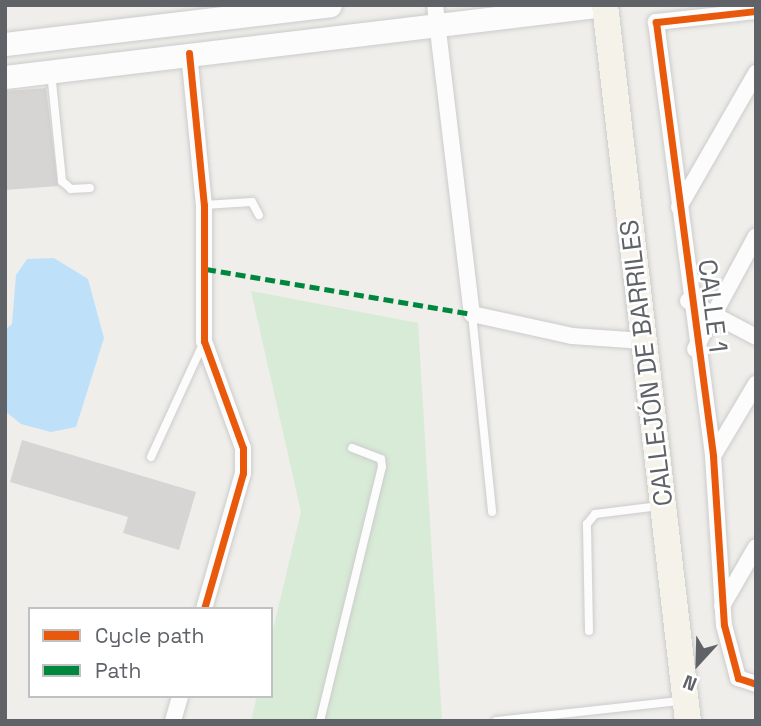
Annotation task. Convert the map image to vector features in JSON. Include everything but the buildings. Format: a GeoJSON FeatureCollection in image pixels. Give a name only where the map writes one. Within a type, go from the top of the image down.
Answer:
{"type":"FeatureCollection","features":[{"type":"Feature","properties":{"kind":"main road"},"geometry":{"type":"LineString","coordinates":[[5,44],[195,13],[330,5]]}},
{"type":"Feature","properties":{"kind":"main road"},"geometry":{"type":"LineString","coordinates":[[5,77],[437,17],[605,5]]}},
{"type":"Feature","properties":{"kind":"main road","name":"CALLEJÓN DE BARRILES"},"geometry":{"type":"LineString","coordinates":[[605,5],[687,710]]}},
{"type":"Feature","properties":{"kind":"street","name":"CALLE 1"},"geometry":{"type":"LineString","coordinates":[[753,685],[738,678],[722,606],[713,456],[688,301],[680,207],[656,22],[756,10]]}},
{"type":"Feature","properties":{"kind":"street"},"geometry":{"type":"LineString","coordinates":[[437,17],[472,314],[546,332],[644,341]]}},
{"type":"Feature","properties":{"kind":"street"},"geometry":{"type":"LineString","coordinates":[[189,53],[204,205],[204,341],[243,448],[243,473],[205,607]]}},
{"type":"Feature","properties":{"kind":"street"},"geometry":{"type":"LineString","coordinates":[[680,207],[756,73]]}},
{"type":"Feature","properties":{"kind":"street"},"geometry":{"type":"LineString","coordinates":[[695,349],[756,236]]}},
{"type":"Feature","properties":{"kind":"street"},"geometry":{"type":"LineString","coordinates":[[688,301],[756,337]]}},
{"type":"Feature","properties":{"kind":"street"},"geometry":{"type":"LineString","coordinates":[[713,456],[756,384]]}},
{"type":"Feature","properties":{"kind":"street"},"geometry":{"type":"LineString","coordinates":[[722,606],[756,547]]}},
{"type":"Feature","properties":{"kind":"street"},"geometry":{"type":"LineString","coordinates":[[173,721],[179,698]]}},
{"type":"Feature","properties":{"kind":"lane"},"geometry":{"type":"LineString","coordinates":[[51,72],[62,181],[71,188],[90,188]]}},
{"type":"Feature","properties":{"kind":"lane"},"geometry":{"type":"LineString","coordinates":[[204,205],[252,202],[259,215]]}},
{"type":"Feature","properties":{"kind":"lane"},"geometry":{"type":"LineString","coordinates":[[472,314],[492,512]]}},
{"type":"Feature","properties":{"kind":"lane"},"geometry":{"type":"LineString","coordinates":[[151,457],[204,341]]}},
{"type":"Feature","properties":{"kind":"lane"},"geometry":{"type":"LineString","coordinates":[[320,721],[382,467],[381,458],[352,448]]}},
{"type":"Feature","properties":{"kind":"lane"},"geometry":{"type":"LineString","coordinates":[[589,631],[587,524],[595,514],[663,506]]}},
{"type":"Feature","properties":{"kind":"lane"},"geometry":{"type":"LineString","coordinates":[[496,721],[687,710]]}},
{"type":"Feature","properties":{"kind":"green space"},"geometry":{"type":"Polygon","coordinates":[[[251,291],[418,323],[442,721],[251,721],[257,698],[273,698],[273,630],[301,512],[251,291]]]}},
{"type":"Feature","properties":{"kind":"water"},"geometry":{"type":"Polygon","coordinates":[[[54,258],[88,279],[104,338],[76,427],[51,432],[21,424],[5,411],[5,330],[12,324],[16,275],[27,259],[54,258]]]}},
{"type":"Feature","properties":{"kind":"marked path"},"geometry":{"type":"LineString","coordinates":[[206,269],[472,314]]}},
{"type":"Feature","properties":{"kind":"cycle path"},"geometry":{"type":"LineString","coordinates":[[756,11],[656,22],[713,456],[724,625],[738,678],[756,684]]}},
{"type":"Feature","properties":{"kind":"cycle path"},"geometry":{"type":"LineString","coordinates":[[189,53],[204,205],[204,341],[243,448],[243,473],[205,607]]}}]}
